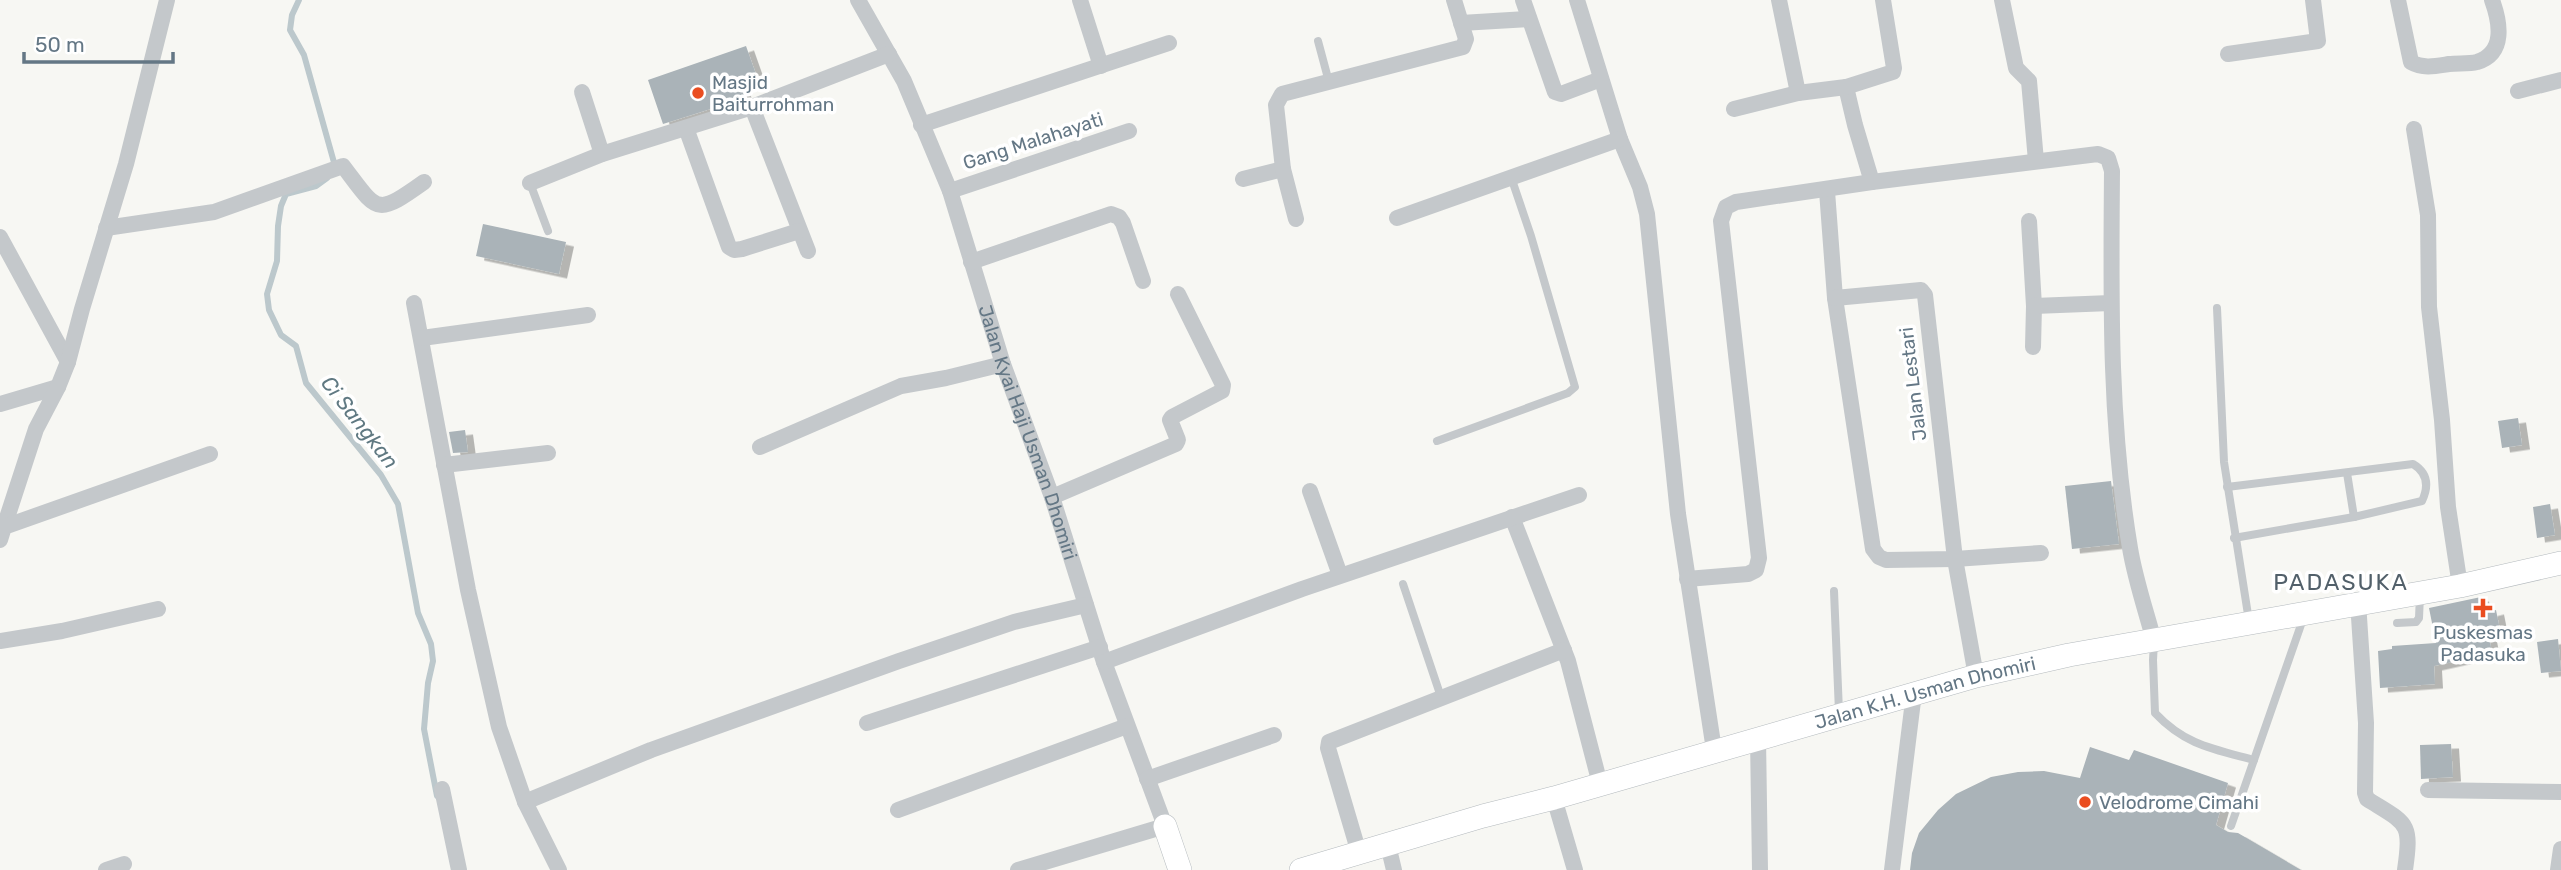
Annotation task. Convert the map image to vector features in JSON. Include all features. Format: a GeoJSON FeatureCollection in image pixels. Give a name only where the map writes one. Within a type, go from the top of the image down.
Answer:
{"type":"FeatureCollection","features":[{"type":"Feature","properties":{"kind":"main road","name":"Jalan K.H. Usman Dhomiri"},"geometry":{"type":"LineString","coordinates":[[1301,870],[1976,676],[2069,655],[2460,586],[2561,563]]}},
{"type":"Feature","properties":{"kind":"main road","name":"Jalan Kyai Haji Usman Dhomiri"},"geometry":{"type":"LineString","coordinates":[[1165,826],[1180,870]]}},
{"type":"Feature","properties":{"kind":"street"},"geometry":{"type":"LineString","coordinates":[[1,531],[36,429],[68,362],[127,164],[167,0]]}},
{"type":"Feature","properties":{"kind":"street","name":"Jalan Kyai Haji Usman Dhomiri"},"geometry":{"type":"LineString","coordinates":[[858,0],[890,54],[950,191],[1003,364],[1052,497],[1102,655],[1165,826]]}},
{"type":"Feature","properties":{"kind":"street"},"geometry":{"type":"LineString","coordinates":[[1080,0],[1101,66]]}},
{"type":"Feature","properties":{"kind":"street"},"geometry":{"type":"LineString","coordinates":[[1296,219],[1283,169],[1276,106],[1278,99],[1282,94],[1463,47],[1466,39],[1454,0]]}},
{"type":"Feature","properties":{"kind":"street"},"geometry":{"type":"LineString","coordinates":[[1523,0],[1555,92],[1561,94],[1601,79]]}},
{"type":"Feature","properties":{"kind":"street"},"geometry":{"type":"LineString","coordinates":[[1577,0],[1620,139],[1640,187],[1647,214],[1665,408],[1687,579],[1714,750]]}},
{"type":"Feature","properties":{"kind":"street"},"geometry":{"type":"LineString","coordinates":[[1779,0],[1798,93]]}},
{"type":"Feature","properties":{"kind":"street"},"geometry":{"type":"LineString","coordinates":[[1734,109],[1798,93],[1846,87],[1886,75],[1894,68],[1883,0]]}},
{"type":"Feature","properties":{"kind":"street"},"geometry":{"type":"LineString","coordinates":[[2002,0],[2016,68],[2029,80],[2036,162]]}},
{"type":"Feature","properties":{"kind":"street"},"geometry":{"type":"LineString","coordinates":[[2228,54],[2318,41],[2313,0]]}},
{"type":"Feature","properties":{"kind":"street"},"geometry":{"type":"LineString","coordinates":[[2398,0],[2408,57],[2411,62],[2425,67],[2477,62],[2492,54],[2498,44],[2499,34],[2492,0]]}},
{"type":"Feature","properties":{"kind":"street"},"geometry":{"type":"LineString","coordinates":[[1461,23],[1528,19]]}},
{"type":"Feature","properties":{"kind":"street"},"geometry":{"type":"LineString","coordinates":[[921,125],[1169,43]]}},
{"type":"Feature","properties":{"kind":"street"},"geometry":{"type":"LineString","coordinates":[[530,183],[602,154],[752,107],[890,54]]}},
{"type":"Feature","properties":{"kind":"street"},"geometry":{"type":"LineString","coordinates":[[2518,91],[2561,80]]}},
{"type":"Feature","properties":{"kind":"street"},"geometry":{"type":"LineString","coordinates":[[1846,87],[1872,182]]}},
{"type":"Feature","properties":{"kind":"street"},"geometry":{"type":"LineString","coordinates":[[582,92],[602,154]]}},
{"type":"Feature","properties":{"kind":"street"},"geometry":{"type":"LineString","coordinates":[[752,107],[807,251]]}},
{"type":"Feature","properties":{"kind":"street"},"geometry":{"type":"LineString","coordinates":[[686,128],[729,247],[734,250],[799,231]]}},
{"type":"Feature","properties":{"kind":"street"},"geometry":{"type":"LineString","coordinates":[[2414,129],[2428,215],[2430,307],[2448,507],[2460,586]]}},
{"type":"Feature","properties":{"kind":"street","name":"Gang Malahayati"},"geometry":{"type":"LineString","coordinates":[[950,191],[1129,131]]}},
{"type":"Feature","properties":{"kind":"street"},"geometry":{"type":"LineString","coordinates":[[1397,218],[1620,139]]}},
{"type":"Feature","properties":{"kind":"street"},"geometry":{"type":"LineString","coordinates":[[1687,579],[1748,574],[1756,570],[1759,558],[1721,221],[1726,207],[1736,202],[1827,191],[1872,182],[2098,154],[2108,158],[2111,164],[2111,303],[2116,438],[2130,551],[2154,641]]}},
{"type":"Feature","properties":{"kind":"street"},"geometry":{"type":"LineString","coordinates":[[106,228],[214,212],[343,166],[368,199],[382,206],[395,203],[424,182]]}},
{"type":"Feature","properties":{"kind":"street"},"geometry":{"type":"LineString","coordinates":[[1243,180],[1283,169]]}},
{"type":"Feature","properties":{"kind":"street"},"geometry":{"type":"LineString","coordinates":[[1827,191],[1835,298],[1873,549],[1879,557],[1886,560],[1955,559],[2041,553]]}},
{"type":"Feature","properties":{"kind":"street"},"geometry":{"type":"LineString","coordinates":[[971,261],[1111,214],[1119,217],[1123,223],[1143,281]]}},
{"type":"Feature","properties":{"kind":"street"},"geometry":{"type":"LineString","coordinates":[[2029,221],[2034,306],[2033,347]]}},
{"type":"Feature","properties":{"kind":"street"},"geometry":{"type":"LineString","coordinates":[[0,237],[68,362]]}},
{"type":"Feature","properties":{"kind":"street","name":"Jalan Lestari"},"geometry":{"type":"LineString","coordinates":[[1835,298],[1921,290],[1925,295],[1955,559]]}},
{"type":"Feature","properties":{"kind":"street"},"geometry":{"type":"LineString","coordinates":[[1052,497],[1176,444],[1178,440],[1170,420],[1172,416],[1222,391],[1223,385],[1178,294]]}},
{"type":"Feature","properties":{"kind":"street"},"geometry":{"type":"LineString","coordinates":[[414,303],[468,590],[499,727],[526,802],[559,870]]}},
{"type":"Feature","properties":{"kind":"street"},"geometry":{"type":"LineString","coordinates":[[2034,306],[2111,303]]}},
{"type":"Feature","properties":{"kind":"street"},"geometry":{"type":"LineString","coordinates":[[422,338],[589,315]]}},
{"type":"Feature","properties":{"kind":"street"},"geometry":{"type":"LineString","coordinates":[[760,447],[901,386],[1003,364]]}},
{"type":"Feature","properties":{"kind":"street"},"geometry":{"type":"LineString","coordinates":[[0,404],[58,387]]}},
{"type":"Feature","properties":{"kind":"street"},"geometry":{"type":"LineString","coordinates":[[444,465],[548,453]]}},
{"type":"Feature","properties":{"kind":"street"},"geometry":{"type":"LineString","coordinates":[[1,531],[210,454]]}},
{"type":"Feature","properties":{"kind":"street"},"geometry":{"type":"LineString","coordinates":[[1310,491],[1340,576]]}},
{"type":"Feature","properties":{"kind":"street"},"geometry":{"type":"LineString","coordinates":[[867,723],[1102,655],[1579,495]]}},
{"type":"Feature","properties":{"kind":"street"},"geometry":{"type":"LineString","coordinates":[[1512,517],[1564,650],[1600,784]]}},
{"type":"Feature","properties":{"kind":"street"},"geometry":{"type":"LineString","coordinates":[[1955,559],[1976,676]]}},
{"type":"Feature","properties":{"kind":"street"},"geometry":{"type":"LineString","coordinates":[[2358,602],[2366,723],[2365,793],[2367,800],[2403,824],[2409,838],[2405,870]]}},
{"type":"Feature","properties":{"kind":"street"},"geometry":{"type":"LineString","coordinates":[[526,802],[616,763],[899,661],[1014,622],[1086,605]]}},
{"type":"Feature","properties":{"kind":"street"},"geometry":{"type":"LineString","coordinates":[[0,641],[62,631],[158,608]]}},
{"type":"Feature","properties":{"kind":"street"},"geometry":{"type":"LineString","coordinates":[[1359,853],[1328,748],[1329,742],[1564,650]]}},
{"type":"Feature","properties":{"kind":"street"},"geometry":{"type":"LineString","coordinates":[[1892,870],[1914,693]]}},
{"type":"Feature","properties":{"kind":"street"},"geometry":{"type":"LineString","coordinates":[[898,810],[1127,726]]}},
{"type":"Feature","properties":{"kind":"street"},"geometry":{"type":"LineString","coordinates":[[1147,779],[1274,735]]}},
{"type":"Feature","properties":{"kind":"street"},"geometry":{"type":"LineString","coordinates":[[1758,738],[1760,870]]}},
{"type":"Feature","properties":{"kind":"street"},"geometry":{"type":"LineString","coordinates":[[442,789],[459,870]]}},
{"type":"Feature","properties":{"kind":"street"},"geometry":{"type":"LineString","coordinates":[[2428,790],[2561,792]]}},
{"type":"Feature","properties":{"kind":"street"},"geometry":{"type":"LineString","coordinates":[[1554,797],[1575,870]]}},
{"type":"Feature","properties":{"kind":"street"},"geometry":{"type":"LineString","coordinates":[[1017,870],[1165,826]]}},
{"type":"Feature","properties":{"kind":"street"},"geometry":{"type":"LineString","coordinates":[[1388,845],[1394,870]]}},
{"type":"Feature","properties":{"kind":"street"},"geometry":{"type":"LineString","coordinates":[[2558,870],[2561,849]]}},
{"type":"Feature","properties":{"kind":"street"},"geometry":{"type":"LineString","coordinates":[[106,870],[124,864]]}},
{"type":"Feature","properties":{"kind":"lane"},"geometry":{"type":"LineString","coordinates":[[1318,41],[1329,82]]}},
{"type":"Feature","properties":{"kind":"lane"},"geometry":{"type":"LineString","coordinates":[[1437,441],[1568,393],[1575,387],[1511,177]]}},
{"type":"Feature","properties":{"kind":"lane"},"geometry":{"type":"LineString","coordinates":[[530,183],[548,231]]}},
{"type":"Feature","properties":{"kind":"lane"},"geometry":{"type":"LineString","coordinates":[[2217,308],[2223,451],[2249,624]]}},
{"type":"Feature","properties":{"kind":"lane"},"geometry":{"type":"LineString","coordinates":[[2227,487],[2413,464],[2421,469],[2427,480],[2422,501],[2354,517],[2234,538]]}},
{"type":"Feature","properties":{"kind":"lane"},"geometry":{"type":"LineString","coordinates":[[2347,472],[2354,517]]}},
{"type":"Feature","properties":{"kind":"lane"},"geometry":{"type":"LineString","coordinates":[[1403,584],[1441,697]]}},
{"type":"Feature","properties":{"kind":"lane"},"geometry":{"type":"LineString","coordinates":[[1834,591],[1839,715]]}},
{"type":"Feature","properties":{"kind":"lane"},"geometry":{"type":"LineString","coordinates":[[2397,623],[2413,623],[2419,618],[2420,592]]}},
{"type":"Feature","properties":{"kind":"lane"},"geometry":{"type":"LineString","coordinates":[[2231,826],[2305,612]]}},
{"type":"Feature","properties":{"kind":"lane"},"geometry":{"type":"LineString","coordinates":[[2154,641],[2155,713],[2171,730],[2199,745],[2254,761]]}},
{"type":"Feature","properties":{"kind":"building","name":"Masjid Baiturrohman"},"geometry":{"type":"Polygon","coordinates":[[[746,46],[758,80],[741,86],[745,98],[663,124],[648,80],[746,46]]]}},
{"type":"Feature","properties":{"kind":"building"},"geometry":{"type":"Polygon","coordinates":[[[483,224],[566,242],[559,274],[476,256],[483,224]]]}},
{"type":"Feature","properties":{"kind":"building"},"geometry":{"type":"Polygon","coordinates":[[[2518,418],[2522,445],[2502,448],[2498,421],[2518,418]]]}},
{"type":"Feature","properties":{"kind":"building"},"geometry":{"type":"Polygon","coordinates":[[[465,430],[468,452],[453,453],[449,432],[465,430]]]}},
{"type":"Feature","properties":{"kind":"building"},"geometry":{"type":"Polygon","coordinates":[[[2111,481],[2119,544],[2072,549],[2065,486],[2111,481]]]}},
{"type":"Feature","properties":{"kind":"building"},"geometry":{"type":"Polygon","coordinates":[[[2550,504],[2555,535],[2537,538],[2533,507],[2550,504]]]}},
{"type":"Feature","properties":{"kind":"building"},"geometry":{"type":"Polygon","coordinates":[[[2481,597],[2484,613],[2496,610],[2501,635],[2489,637],[2492,653],[2434,666],[2435,684],[2380,688],[2378,651],[2392,649],[2392,646],[2436,643],[2429,608],[2481,597]]]}},
{"type":"Feature","properties":{"kind":"building"},"geometry":{"type":"Polygon","coordinates":[[[2558,639],[2561,671],[2541,673],[2537,642],[2558,639]]]}},
{"type":"Feature","properties":{"kind":"building"},"geometry":{"type":"Polygon","coordinates":[[[2451,744],[2453,777],[2421,779],[2420,745],[2451,744]]]}},
{"type":"Feature","properties":{"kind":"building","name":"Velodrome Cimahi"},"geometry":{"type":"Polygon","coordinates":[[[2090,747],[2129,760],[2134,750],[2228,783],[2216,825],[2228,832],[2238,833],[2301,870],[1910,870],[1919,833],[1956,794],[1991,777],[2018,772],[2044,771],[2080,778],[2090,747]]]}},
{"type":"Feature","properties":{"kind":"waterway","name":"Ci Sangkan"},"geometry":{"type":"LineString","coordinates":[[299,0],[292,15],[290,30],[304,55],[335,166]]}},
{"type":"Feature","properties":{"kind":"waterway","name":"Ci Sangkan"},"geometry":{"type":"LineString","coordinates":[[327,178],[316,186],[286,194],[278,226],[277,261],[267,294],[269,310],[281,335],[296,346],[306,383],[381,475],[398,504],[418,613],[431,644],[433,661],[424,729],[437,796]]}},
{"type":"Feature","properties":{"kind":"place","name":"Masjid Baiturrohman"},"geometry":{"type":"Point","coordinates":[698,93]}},
{"type":"Feature","properties":{"kind":"place","name":"Puskesmas Padasuka"},"geometry":{"type":"Point","coordinates":[2483,608]}},
{"type":"Feature","properties":{"kind":"place","name":"Velodrome Cimahi"},"geometry":{"type":"Point","coordinates":[2085,802]}},
{"type":"Feature","properties":{"kind":"district","name":"PADASUKA"},"geometry":{"type":"Point","coordinates":[2341,582]}}]}
